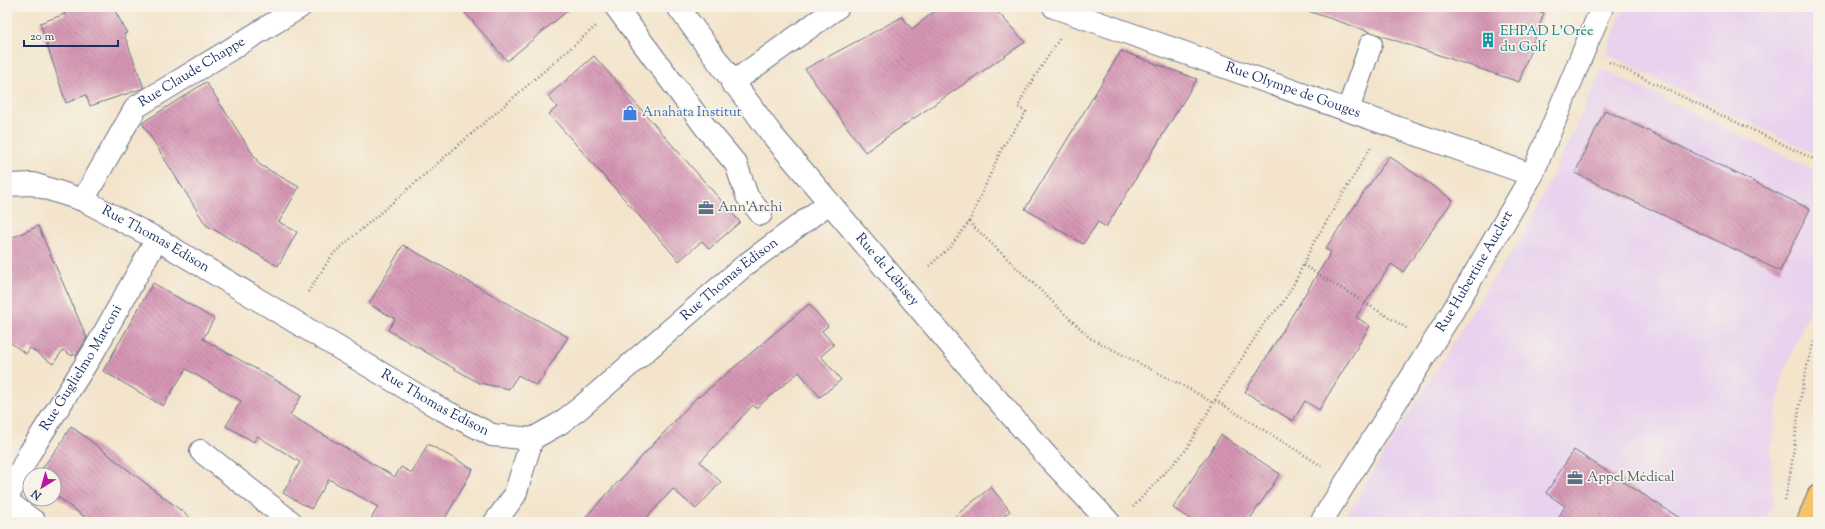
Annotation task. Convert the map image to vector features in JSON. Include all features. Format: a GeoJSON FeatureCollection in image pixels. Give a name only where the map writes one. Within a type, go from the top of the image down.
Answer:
{"type":"FeatureCollection","features":[{"type":"Feature","properties":{"kind":"main road"},"geometry":{"type":"LineString","coordinates":[[1808,522],[1818,496]]}},
{"type":"Feature","properties":{"kind":"street","name":"Rue Claude Chappe"},"geometry":{"type":"LineString","coordinates":[[83,200],[136,107],[300,7]]}},
{"type":"Feature","properties":{"kind":"street"},"geometry":{"type":"LineString","coordinates":[[616,7],[706,128],[736,164],[747,196],[762,214]]}},
{"type":"Feature","properties":{"kind":"street","name":"Rue de Lébisey"},"geometry":{"type":"LineString","coordinates":[[678,7],[732,83],[773,136],[829,203],[1044,453],[1109,522]]}},
{"type":"Feature","properties":{"kind":"street"},"geometry":{"type":"LineString","coordinates":[[732,83],[838,7]]}},
{"type":"Feature","properties":{"kind":"street","name":"Rue Olympe de Gouges"},"geometry":{"type":"LineString","coordinates":[[1054,7],[1532,174]]}},
{"type":"Feature","properties":{"kind":"street","name":"Rue Hubertine Auclert"},"geometry":{"type":"LineString","coordinates":[[1321,522],[1451,314],[1532,174],[1602,7]]}},
{"type":"Feature","properties":{"kind":"street"},"geometry":{"type":"LineString","coordinates":[[1348,110],[1371,44]]}},
{"type":"Feature","properties":{"kind":"street","name":"Rue Thomas Edison"},"geometry":{"type":"LineString","coordinates":[[7,185],[33,184],[83,200],[157,239],[439,408],[492,435],[532,439],[559,424],[580,408],[744,266],[829,203]]}},
{"type":"Feature","properties":{"kind":"street","name":"Rue Guglielmo Marconi"},"geometry":{"type":"LineString","coordinates":[[35,522],[7,500],[29,454],[94,351],[157,239]]}},
{"type":"Feature","properties":{"kind":"street"},"geometry":{"type":"LineString","coordinates":[[495,522],[515,495],[532,439]]}},
{"type":"Feature","properties":{"kind":"street"},"geometry":{"type":"LineString","coordinates":[[201,451],[291,522]]}},
{"type":"Feature","properties":{"kind":"path"},"geometry":{"type":"LineString","coordinates":[[308,292],[333,254],[591,31]]}},
{"type":"Feature","properties":{"kind":"path"},"geometry":{"type":"LineString","coordinates":[[929,266],[950,247],[969,222],[1002,148],[1026,112],[1018,107],[1025,92],[1064,33]]}},
{"type":"Feature","properties":{"kind":"path"},"geometry":{"type":"LineString","coordinates":[[1607,61],[1818,161]]}},
{"type":"Feature","properties":{"kind":"path"},"geometry":{"type":"LineString","coordinates":[[1133,507],[1186,450],[1213,403],[1264,322],[1282,304],[1295,282],[1313,244],[1375,140]]}},
{"type":"Feature","properties":{"kind":"path"},"geometry":{"type":"LineString","coordinates":[[969,222],[1090,338],[1193,391],[1213,403]]}},
{"type":"Feature","properties":{"kind":"path"},"geometry":{"type":"LineString","coordinates":[[1303,265],[1408,329]]}},
{"type":"Feature","properties":{"kind":"path"},"geometry":{"type":"LineString","coordinates":[[1783,507],[1789,483],[1804,382],[1818,332]]}},
{"type":"Feature","properties":{"kind":"path"},"geometry":{"type":"LineString","coordinates":[[1215,400],[1322,466]]}},
{"type":"Feature","properties":{"kind":"path"},"geometry":{"type":"LineString","coordinates":[[1777,522],[1781,512]]}},
{"type":"Feature","properties":{"kind":"shaded area"},"geometry":{"type":"Polygon","coordinates":[[[1624,7],[1818,7],[1818,155],[1606,54],[1624,7]]]}},
{"type":"Feature","properties":{"kind":"shaded area"},"geometry":{"type":"Polygon","coordinates":[[[1601,69],[1818,172],[1818,289],[1782,377],[1771,446],[1773,503],[1765,522],[1342,522],[1491,281],[1522,238],[1579,120],[1601,69]]]}},
{"type":"Feature","properties":{"kind":"building"},"geometry":{"type":"Polygon","coordinates":[[[63,7],[113,7],[127,33],[124,34],[144,88],[90,106],[86,95],[66,103],[40,23],[65,14],[63,7]]]}},
{"type":"Feature","properties":{"kind":"building"},"geometry":{"type":"Polygon","coordinates":[[[460,7],[572,7],[507,61],[460,7]]]}},
{"type":"Feature","properties":{"kind":"building"},"geometry":{"type":"Polygon","coordinates":[[[940,7],[993,7],[1025,42],[865,152],[805,69],[902,17],[912,29],[940,7]]]}},
{"type":"Feature","properties":{"kind":"building","name":"EHPAD L'Orée du Golf"},"geometry":{"type":"Polygon","coordinates":[[[1309,7],[1527,7],[1544,13],[1519,82],[1308,11],[1309,7]]]}},
{"type":"Feature","properties":{"kind":"building"},"geometry":{"type":"Polygon","coordinates":[[[1121,51],[1197,79],[1106,227],[1098,222],[1083,244],[1025,209],[1121,51]]]}},
{"type":"Feature","properties":{"kind":"building"},"geometry":{"type":"Polygon","coordinates":[[[594,56],[740,222],[709,249],[702,241],[679,261],[549,114],[557,107],[548,96],[594,56]]]}},
{"type":"Feature","properties":{"kind":"building"},"geometry":{"type":"Polygon","coordinates":[[[206,82],[260,165],[299,187],[279,222],[297,232],[278,266],[206,225],[142,123],[206,82]]]}},
{"type":"Feature","properties":{"kind":"building"},"geometry":{"type":"Polygon","coordinates":[[[1605,110],[1810,209],[1780,271],[1575,173],[1605,110]]]}},
{"type":"Feature","properties":{"kind":"building"},"geometry":{"type":"Polygon","coordinates":[[[1389,156],[1453,200],[1403,272],[1391,264],[1356,317],[1370,326],[1319,410],[1305,401],[1293,421],[1245,392],[1331,252],[1325,249],[1389,156]]]}},
{"type":"Feature","properties":{"kind":"building"},"geometry":{"type":"Polygon","coordinates":[[[38,226],[87,338],[76,356],[73,354],[72,356],[63,350],[53,364],[30,348],[26,354],[7,340],[7,240],[38,226]]]}},
{"type":"Feature","properties":{"kind":"building"},"geometry":{"type":"Polygon","coordinates":[[[403,245],[568,337],[537,386],[518,375],[509,389],[479,383],[388,330],[395,319],[369,304],[403,245]]]}},
{"type":"Feature","properties":{"kind":"building"},"geometry":{"type":"Polygon","coordinates":[[[153,283],[214,319],[203,339],[302,395],[290,415],[395,477],[401,467],[412,473],[428,444],[473,469],[443,522],[369,522],[378,507],[329,479],[311,509],[283,493],[300,462],[257,436],[254,442],[226,426],[241,401],[186,369],[163,406],[103,371],[153,283]]]}},
{"type":"Feature","properties":{"kind":"building"},"geometry":{"type":"Polygon","coordinates":[[[809,304],[828,326],[822,331],[834,345],[821,356],[841,380],[820,397],[799,372],[756,408],[753,405],[700,462],[721,482],[696,509],[673,489],[643,522],[581,522],[698,396],[699,397],[809,304]]]}},
{"type":"Feature","properties":{"kind":"building"},"geometry":{"type":"Polygon","coordinates":[[[71,426],[196,522],[91,522],[62,500],[62,467],[43,467],[61,443],[71,426]]]}},
{"type":"Feature","properties":{"kind":"building"},"geometry":{"type":"Polygon","coordinates":[[[1221,435],[1280,474],[1248,522],[1194,522],[1173,508],[1221,435]]]}},
{"type":"Feature","properties":{"kind":"building"},"geometry":{"type":"Polygon","coordinates":[[[1574,450],[1686,522],[1556,522],[1565,506],[1546,493],[1574,450]]]}},
{"type":"Feature","properties":{"kind":"building"},"geometry":{"type":"Polygon","coordinates":[[[991,487],[1010,511],[997,522],[948,522],[991,487]]]}},
{"type":"Feature","properties":{"kind":"place","name":"EHPAD L'Orée du Golf"},"geometry":{"type":"Point","coordinates":[1488,40]}},
{"type":"Feature","properties":{"kind":"place","name":"Anahata Institut"},"geometry":{"type":"Point","coordinates":[630,113]}},
{"type":"Feature","properties":{"kind":"place","name":"Ann'Archi"},"geometry":{"type":"Point","coordinates":[706,208]}},
{"type":"Feature","properties":{"kind":"place","name":"Appel Médical"},"geometry":{"type":"Point","coordinates":[1575,478]}}]}
